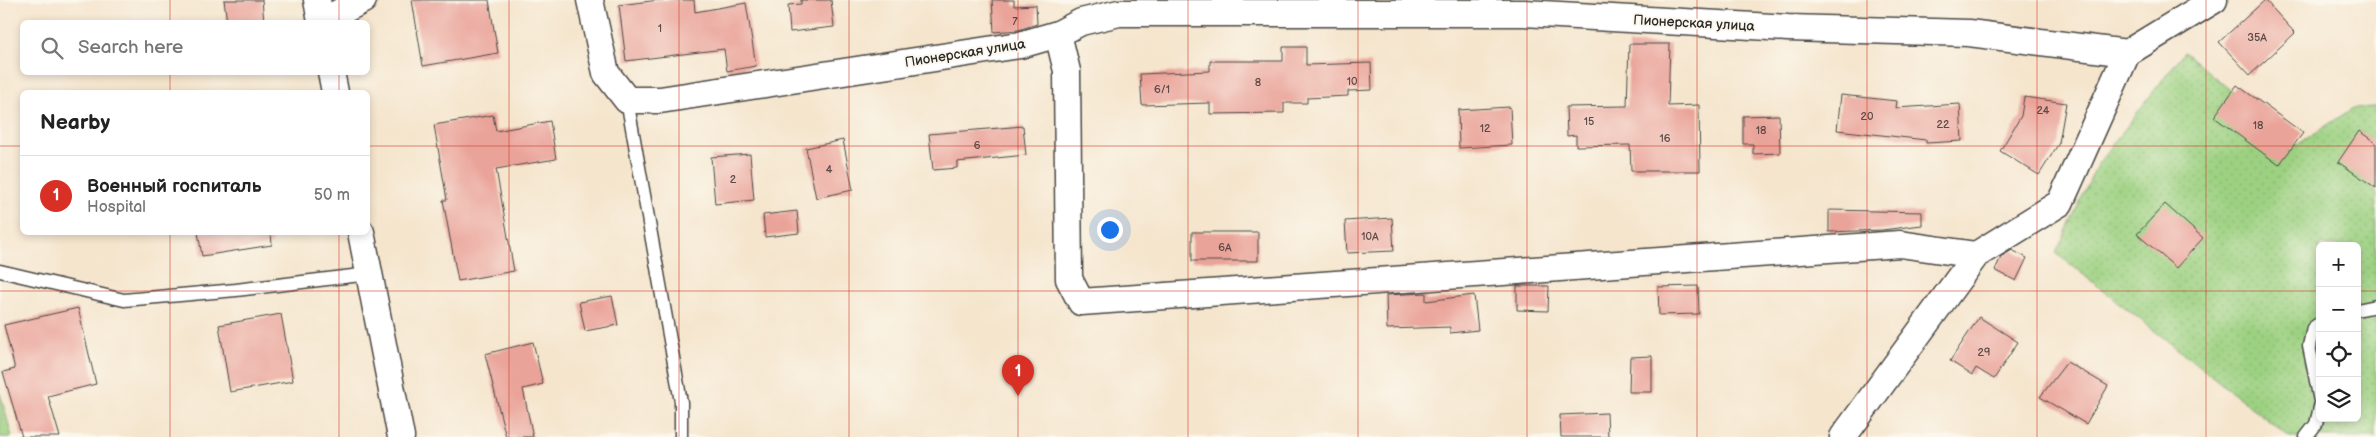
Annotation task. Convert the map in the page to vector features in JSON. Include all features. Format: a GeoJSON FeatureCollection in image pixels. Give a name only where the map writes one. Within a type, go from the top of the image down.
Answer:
{"type":"FeatureCollection","features":[{"type":"Feature","properties":{"kind":"street"},"geometry":{"type":"LineString","coordinates":[[317,0],[321,20]]}},
{"type":"Feature","properties":{"kind":"street"},"geometry":{"type":"LineString","coordinates":[[325,20],[363,0]]}},
{"type":"Feature","properties":{"kind":"street"},"geometry":{"type":"LineString","coordinates":[[590,0],[606,73],[627,100]]}},
{"type":"Feature","properties":{"kind":"street"},"geometry":{"type":"LineString","coordinates":[[1843,437],[1976,255],[2060,203],[2127,53],[2214,0]]}},
{"type":"Feature","properties":{"kind":"street","name":"Пионерская улица"},"geometry":{"type":"LineString","coordinates":[[627,100],[660,100],[1020,45],[1058,34],[1082,22],[1119,13],[1524,13],[1788,28],[1969,33],[2127,53]]}},
{"type":"Feature","properties":{"kind":"street"},"geometry":{"type":"LineString","coordinates":[[1058,34],[1067,71],[1069,279],[1081,302],[1900,244],[1976,255]]}},
{"type":"Feature","properties":{"kind":"street"},"geometry":{"type":"LineString","coordinates":[[332,75],[335,90]]}},
{"type":"Feature","properties":{"kind":"street"},"geometry":{"type":"LineString","coordinates":[[363,235],[401,437]]}},
{"type":"Feature","properties":{"kind":"lane"},"geometry":{"type":"LineString","coordinates":[[627,100],[681,402],[681,437]]}},
{"type":"Feature","properties":{"kind":"lane"},"geometry":{"type":"LineString","coordinates":[[0,271],[124,300],[236,290],[370,274]]}},
{"type":"Feature","properties":{"kind":"lane"},"geometry":{"type":"LineString","coordinates":[[2361,309],[2376,306]]}},
{"type":"Feature","properties":{"kind":"lane"},"geometry":{"type":"LineString","coordinates":[[2316,326],[2313,328],[2309,346],[2316,381]]}},
{"type":"Feature","properties":{"kind":"lane"},"geometry":{"type":"LineString","coordinates":[[2306,437],[2316,422]]}},
{"type":"Feature","properties":{"kind":"green space"},"geometry":{"type":"Polygon","coordinates":[[[2184,52],[2297,145],[2353,108],[2376,107],[2376,437],[2289,437],[2056,253],[2097,165],[2184,52]]]}},
{"type":"Feature","properties":{"kind":"green space"},"geometry":{"type":"Polygon","coordinates":[[[0,393],[12,437],[0,437],[0,393]]]}},
{"type":"Feature","properties":{"kind":"building"},"geometry":{"type":"Polygon","coordinates":[[[224,0],[262,0],[264,20],[227,20],[224,0]]]}},
{"type":"Feature","properties":{"kind":"building"},"geometry":{"type":"Polygon","coordinates":[[[412,0],[489,0],[498,53],[423,66],[412,0]]]}},
{"type":"Feature","properties":{"kind":"building"},"geometry":{"type":"Polygon","coordinates":[[[659,0],[694,0],[695,12],[746,3],[756,66],[727,71],[724,49],[626,61],[619,5],[659,0]]]}},
{"type":"Feature","properties":{"kind":"building"},"geometry":{"type":"Polygon","coordinates":[[[801,0],[831,0],[834,27],[790,32],[788,5],[801,4],[801,0]]]}},
{"type":"Feature","properties":{"kind":"building"},"geometry":{"type":"Polygon","coordinates":[[[992,0],[1014,0],[1014,6],[1036,5],[1037,24],[1018,30],[994,32],[992,0]]]}},
{"type":"Feature","properties":{"kind":"building"},"geometry":{"type":"Polygon","coordinates":[[[2265,0],[2295,33],[2250,75],[2219,42],[2265,0]]]}},
{"type":"Feature","properties":{"kind":"building"},"geometry":{"type":"Polygon","coordinates":[[[1629,44],[1670,44],[1668,106],[1699,105],[1700,171],[1631,171],[1630,145],[1576,146],[1576,135],[1567,136],[1566,107],[1627,106],[1629,44]]]}},
{"type":"Feature","properties":{"kind":"building"},"geometry":{"type":"Polygon","coordinates":[[[1283,47],[1306,47],[1306,65],[1371,63],[1372,90],[1348,91],[1348,96],[1307,98],[1307,103],[1284,103],[1284,113],[1210,114],[1210,103],[1142,105],[1140,74],[1210,71],[1210,61],[1283,61],[1283,47]]]}},
{"type":"Feature","properties":{"kind":"building"},"geometry":{"type":"Polygon","coordinates":[[[2237,85],[2303,133],[2279,165],[2214,117],[2237,85]]]}},
{"type":"Feature","properties":{"kind":"building"},"geometry":{"type":"Polygon","coordinates":[[[1841,95],[1897,101],[1896,108],[1960,104],[1962,141],[1926,143],[1926,140],[1837,130],[1841,95]]]}},
{"type":"Feature","properties":{"kind":"building"},"geometry":{"type":"Polygon","coordinates":[[[2024,97],[2066,103],[2059,143],[2039,175],[2000,151],[2021,116],[2024,97]]]}},
{"type":"Feature","properties":{"kind":"building"},"geometry":{"type":"Polygon","coordinates":[[[1510,107],[1512,145],[1459,148],[1458,110],[1510,107]]]}},
{"type":"Feature","properties":{"kind":"building"},"geometry":{"type":"Polygon","coordinates":[[[493,115],[496,131],[550,121],[556,159],[496,169],[514,271],[458,281],[443,200],[447,200],[434,125],[493,115]]]}},
{"type":"Feature","properties":{"kind":"building"},"geometry":{"type":"Polygon","coordinates":[[[1779,115],[1780,153],[1753,154],[1753,144],[1743,144],[1743,116],[1779,115]]]}},
{"type":"Feature","properties":{"kind":"building"},"geometry":{"type":"Polygon","coordinates":[[[1023,126],[1026,155],[957,162],[957,168],[933,170],[929,134],[1023,126]]]}},
{"type":"Feature","properties":{"kind":"building"},"geometry":{"type":"Polygon","coordinates":[[[2359,131],[2376,143],[2376,188],[2338,162],[2359,131]]]}},
{"type":"Feature","properties":{"kind":"building"},"geometry":{"type":"Polygon","coordinates":[[[843,140],[853,190],[816,198],[806,148],[843,140]]]}},
{"type":"Feature","properties":{"kind":"building"},"geometry":{"type":"Polygon","coordinates":[[[750,154],[754,200],[715,204],[711,157],[750,154]]]}},
{"type":"Feature","properties":{"kind":"building"},"geometry":{"type":"Polygon","coordinates":[[[2165,204],[2203,238],[2176,268],[2137,234],[2165,204]]]}},
{"type":"Feature","properties":{"kind":"building"},"geometry":{"type":"Polygon","coordinates":[[[1829,210],[1922,212],[1922,225],[1882,230],[1829,232],[1829,210]]]}},
{"type":"Feature","properties":{"kind":"building"},"geometry":{"type":"Polygon","coordinates":[[[797,211],[799,233],[765,237],[763,215],[797,211]]]}},
{"type":"Feature","properties":{"kind":"building"},"geometry":{"type":"Polygon","coordinates":[[[1392,218],[1394,251],[1347,253],[1345,221],[1392,218]]]}},
{"type":"Feature","properties":{"kind":"building"},"geometry":{"type":"Polygon","coordinates":[[[1192,232],[1258,232],[1258,261],[1192,261],[1192,232]]]}},
{"type":"Feature","properties":{"kind":"building"},"geometry":{"type":"Polygon","coordinates":[[[198,235],[271,235],[272,245],[202,256],[198,235]]]}},
{"type":"Feature","properties":{"kind":"building"},"geometry":{"type":"Polygon","coordinates":[[[2012,250],[2027,258],[2016,281],[1995,270],[2001,257],[2012,250]]]}},
{"type":"Feature","properties":{"kind":"building"},"geometry":{"type":"Polygon","coordinates":[[[1517,286],[1549,286],[1548,311],[1517,310],[1517,286]]]}},
{"type":"Feature","properties":{"kind":"building"},"geometry":{"type":"Polygon","coordinates":[[[1698,286],[1699,314],[1659,315],[1658,287],[1698,286]]]}},
{"type":"Feature","properties":{"kind":"building"},"geometry":{"type":"Polygon","coordinates":[[[1426,293],[1426,301],[1474,295],[1478,330],[1450,333],[1450,327],[1387,329],[1386,295],[1426,293]]]}},
{"type":"Feature","properties":{"kind":"building"},"geometry":{"type":"Polygon","coordinates":[[[612,296],[618,325],[585,331],[579,302],[612,296]]]}},
{"type":"Feature","properties":{"kind":"building"},"geometry":{"type":"Polygon","coordinates":[[[78,308],[96,384],[48,396],[60,437],[22,437],[3,372],[15,369],[4,325],[78,308]]]}},
{"type":"Feature","properties":{"kind":"building"},"geometry":{"type":"Polygon","coordinates":[[[281,314],[293,381],[230,392],[219,325],[281,314]]]}},
{"type":"Feature","properties":{"kind":"building"},"geometry":{"type":"Polygon","coordinates":[[[1979,317],[2018,342],[1994,379],[1976,368],[1972,375],[1950,361],[1979,317]]]}},
{"type":"Feature","properties":{"kind":"building"},"geometry":{"type":"Polygon","coordinates":[[[533,342],[543,384],[523,389],[533,437],[506,437],[485,354],[533,342]]]}},
{"type":"Feature","properties":{"kind":"building"},"geometry":{"type":"Polygon","coordinates":[[[1652,356],[1652,392],[1629,392],[1630,357],[1652,356]]]}},
{"type":"Feature","properties":{"kind":"building"},"geometry":{"type":"Polygon","coordinates":[[[2067,362],[2108,386],[2086,424],[2040,397],[2067,362]]]}},
{"type":"Feature","properties":{"kind":"building"},"geometry":{"type":"Polygon","coordinates":[[[1607,413],[1608,437],[1561,437],[1560,415],[1607,413]]]}},
{"type":"Feature","properties":{"kind":"place","name":"Военный госпиталь"},"geometry":{"type":"Point","coordinates":[1018,396]}}]}
